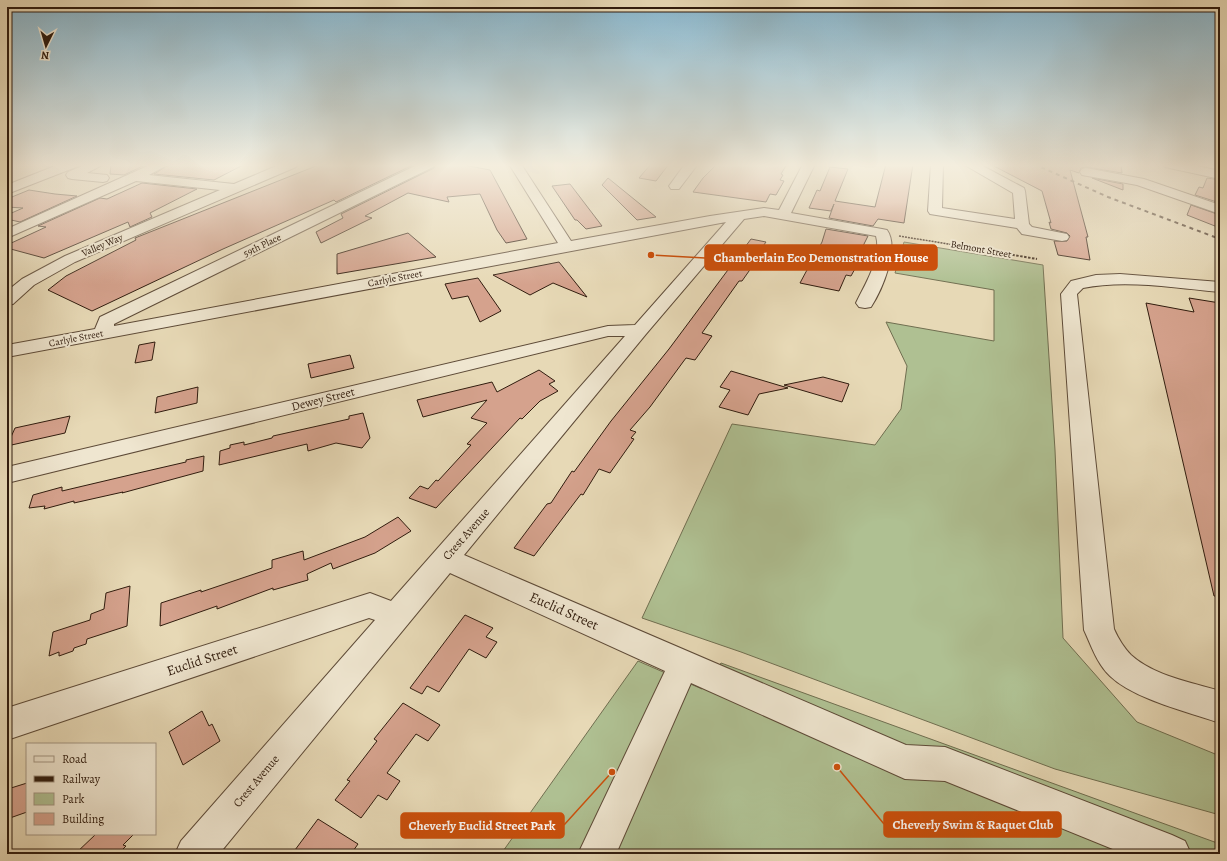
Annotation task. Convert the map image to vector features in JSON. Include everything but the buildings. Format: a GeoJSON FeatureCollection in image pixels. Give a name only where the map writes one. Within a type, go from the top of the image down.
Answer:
{"type":"FeatureCollection","features":[{"type":"Feature","properties":{"kind":"street"},"geometry":{"type":"LineString","coordinates":[[7,234],[74,204]]}},
{"type":"Feature","properties":{"kind":"street","name":"Valley Way"},"geometry":{"type":"LineString","coordinates":[[7,300],[28,282],[56,266],[197,204]]}},
{"type":"Feature","properties":{"kind":"street","name":"59th Place"},"geometry":{"type":"LineString","coordinates":[[103,333],[106,321],[346,204]]}},
{"type":"Feature","properties":{"kind":"street"},"geometry":{"type":"LineString","coordinates":[[540,204],[567,246]]}},
{"type":"Feature","properties":{"kind":"street"},"geometry":{"type":"LineString","coordinates":[[789,204],[784,215],[882,234],[885,239],[886,246],[884,255],[865,303]]}},
{"type":"Feature","properties":{"kind":"street"},"geometry":{"type":"LineString","coordinates":[[936,204],[936,211],[1022,224]]}},
{"type":"Feature","properties":{"kind":"street"},"geometry":{"type":"LineString","coordinates":[[1020,204],[1022,224],[1028,231],[1062,237]]}},
{"type":"Feature","properties":{"kind":"street"},"geometry":{"type":"LineString","coordinates":[[1206,204],[1220,210]]}},
{"type":"Feature","properties":{"kind":"street","name":"Carlyle Street"},"geometry":{"type":"LineString","coordinates":[[7,351],[567,246],[764,212],[784,215]]}},
{"type":"Feature","properties":{"kind":"street","name":"Crest Avenue"},"geometry":{"type":"LineString","coordinates":[[194,854],[444,558],[739,216]]}},
{"type":"Feature","properties":{"kind":"street"},"geometry":{"type":"LineString","coordinates":[[1220,287],[1120,279],[1096,280],[1077,284],[1069,294],[1099,630],[1108,651],[1122,667],[1143,681],[1220,707]]}},
{"type":"Feature","properties":{"kind":"street","name":"Dewey Street"},"geometry":{"type":"LineString","coordinates":[[7,475],[608,331],[640,330]]}},
{"type":"Feature","properties":{"kind":"street","name":"Euclid Street"},"geometry":{"type":"LineString","coordinates":[[444,558],[905,762],[945,764],[1172,854]]}},
{"type":"Feature","properties":{"kind":"street","name":"Euclid Street"},"geometry":{"type":"LineString","coordinates":[[7,724],[370,605],[396,616]]}},
{"type":"Feature","properties":{"kind":"street"},"geometry":{"type":"LineString","coordinates":[[597,854],[684,664]]}},
{"type":"Feature","properties":{"kind":"path","name":"Belmont Street"},"geometry":{"type":"LineString","coordinates":[[882,234],[929,240],[1037,259]]}},
{"type":"Feature","properties":{"kind":"green space"},"geometry":{"type":"Polygon","coordinates":[[[904,242],[1043,265],[1055,450],[1063,638],[1137,722],[1220,756],[1220,815],[1055,769],[741,652],[642,618],[732,424],[875,445],[901,409],[907,366],[886,322],[994,341],[994,290],[895,273],[904,242]]]}},
{"type":"Feature","properties":{"kind":"green space"},"geometry":{"type":"Polygon","coordinates":[[[638,661],[702,689],[721,663],[1220,844],[1220,854],[501,854],[638,661]]]}},
{"type":"Feature","properties":{"kind":"railway"},"geometry":{"type":"LineString","coordinates":[[1127,204],[1220,239]]}},
{"type":"Feature","properties":{"kind":"place","name":"Chamberlain Eco Demonstration House"},"geometry":{"type":"Point","coordinates":[651,255]}},
{"type":"Feature","properties":{"kind":"place","name":"Cheverly Swim & Raquet Club"},"geometry":{"type":"Point","coordinates":[837,767]}},
{"type":"Feature","properties":{"kind":"place","name":"Cheverly Euclid Street Park"},"geometry":{"type":"Point","coordinates":[612,772]}}]}
